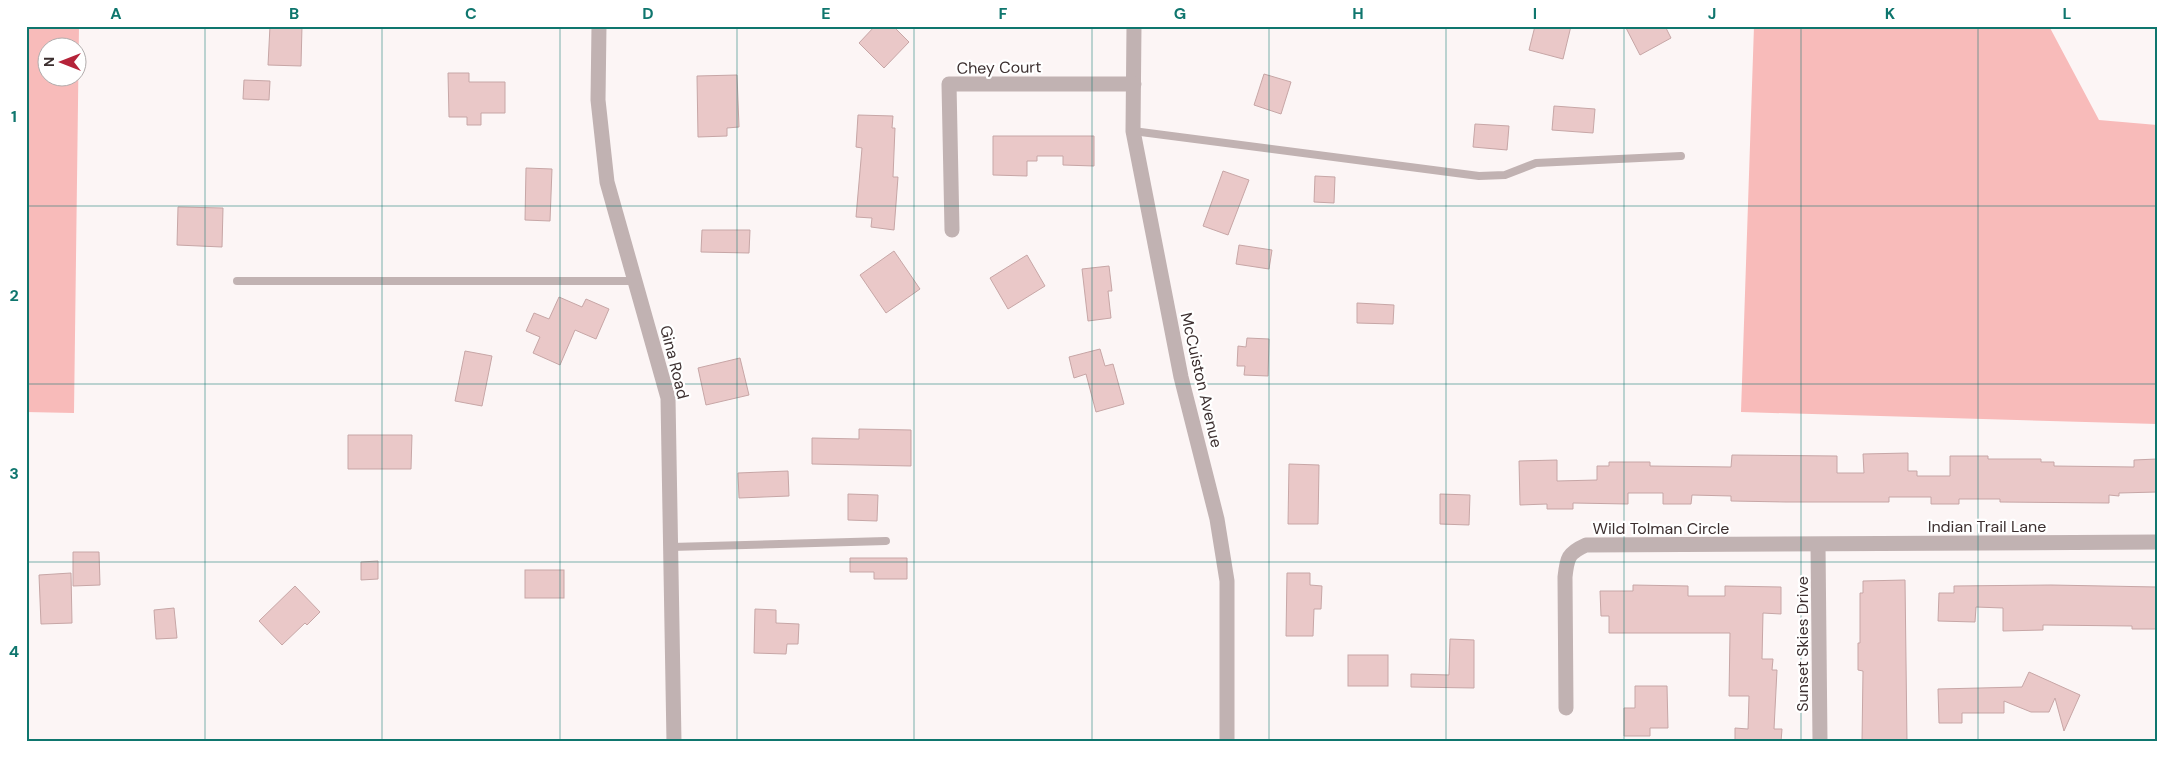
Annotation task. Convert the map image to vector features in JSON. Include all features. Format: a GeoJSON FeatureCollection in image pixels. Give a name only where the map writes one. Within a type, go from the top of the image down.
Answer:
{"type":"FeatureCollection","features":[{"type":"Feature","properties":{"kind":"street","name":"Gina Road"},"geometry":{"type":"LineString","coordinates":[[599,26],[598,100],[607,182],[668,398],[674,742]]}},
{"type":"Feature","properties":{"kind":"street","name":"McCuiston Avenue"},"geometry":{"type":"LineString","coordinates":[[1134,26],[1133,131],[1181,377],[1217,518],[1227,582],[1227,742]]}},
{"type":"Feature","properties":{"kind":"street","name":"Chey Court"},"geometry":{"type":"LineString","coordinates":[[952,230],[949,84],[1134,84]]}},
{"type":"Feature","properties":{"kind":"street","name":"Indian Trail Lane"},"geometry":{"type":"LineString","coordinates":[[1818,545],[2157,542]]}},
{"type":"Feature","properties":{"kind":"street","name":"Wild Tolman Circle"},"geometry":{"type":"LineString","coordinates":[[1566,708],[1565,577],[1569,556],[1576,549],[1586,545],[1818,545]]}},
{"type":"Feature","properties":{"kind":"street","name":"Sunset Skies Drive"},"geometry":{"type":"LineString","coordinates":[[1818,545],[1820,742]]}},
{"type":"Feature","properties":{"kind":"lane"},"geometry":{"type":"LineString","coordinates":[[1133,131],[1478,176],[1505,175],[1536,163],[1681,156]]}},
{"type":"Feature","properties":{"kind":"lane"},"geometry":{"type":"LineString","coordinates":[[237,281],[635,281]]}},
{"type":"Feature","properties":{"kind":"lane"},"geometry":{"type":"LineString","coordinates":[[671,547],[886,541]]}},
{"type":"Feature","properties":{"kind":"shaded area"},"geometry":{"type":"Polygon","coordinates":[[[26,26],[79,26],[79,38],[38,38],[38,88],[78,88],[74,413],[26,412],[26,26]]]}},
{"type":"Feature","properties":{"kind":"shaded area"},"geometry":{"type":"Polygon","coordinates":[[[1754,26],[2049,26],[2099,120],[2157,125],[2157,424],[1741,412],[1754,26]]]}},
{"type":"Feature","properties":{"kind":"building"},"geometry":{"type":"Polygon","coordinates":[[[270,26],[302,26],[301,66],[268,65],[270,26]]]}},
{"type":"Feature","properties":{"kind":"building"},"geometry":{"type":"Polygon","coordinates":[[[875,26],[893,26],[909,42],[884,68],[859,43],[875,26]]]}},
{"type":"Feature","properties":{"kind":"building"},"geometry":{"type":"Polygon","coordinates":[[[1535,26],[1571,26],[1563,59],[1529,50],[1535,26]]]}},
{"type":"Feature","properties":{"kind":"building"},"geometry":{"type":"Polygon","coordinates":[[[1625,26],[1665,26],[1671,38],[1640,55],[1625,26]]]}},
{"type":"Feature","properties":{"kind":"building"},"geometry":{"type":"Polygon","coordinates":[[[448,73],[469,73],[469,82],[505,82],[505,113],[481,113],[481,125],[467,125],[467,117],[449,117],[448,73]]]}},
{"type":"Feature","properties":{"kind":"building"},"geometry":{"type":"Polygon","coordinates":[[[1264,74],[1291,82],[1281,114],[1254,105],[1264,74]]]}},
{"type":"Feature","properties":{"kind":"building"},"geometry":{"type":"Polygon","coordinates":[[[737,75],[739,127],[727,128],[727,136],[698,137],[697,76],[737,75]]]}},
{"type":"Feature","properties":{"kind":"building"},"geometry":{"type":"Polygon","coordinates":[[[244,80],[270,81],[269,100],[243,99],[244,80]]]}},
{"type":"Feature","properties":{"kind":"building"},"geometry":{"type":"Polygon","coordinates":[[[1554,106],[1595,109],[1593,133],[1552,130],[1554,106]]]}},
{"type":"Feature","properties":{"kind":"building"},"geometry":{"type":"Polygon","coordinates":[[[858,115],[893,116],[892,128],[895,128],[893,177],[898,177],[894,230],[871,227],[872,218],[856,217],[862,148],[856,147],[858,115]]]}},
{"type":"Feature","properties":{"kind":"building"},"geometry":{"type":"Polygon","coordinates":[[[1475,124],[1509,126],[1507,150],[1473,147],[1475,124]]]}},
{"type":"Feature","properties":{"kind":"building"},"geometry":{"type":"Polygon","coordinates":[[[993,136],[1094,136],[1094,166],[1063,165],[1063,156],[1037,156],[1037,161],[1027,161],[1027,176],[993,175],[993,136]]]}},
{"type":"Feature","properties":{"kind":"building"},"geometry":{"type":"Polygon","coordinates":[[[526,168],[552,169],[550,221],[525,220],[526,168]]]}},
{"type":"Feature","properties":{"kind":"building"},"geometry":{"type":"Polygon","coordinates":[[[1223,171],[1249,180],[1228,235],[1203,226],[1223,171]]]}},
{"type":"Feature","properties":{"kind":"building"},"geometry":{"type":"Polygon","coordinates":[[[1315,176],[1335,177],[1334,203],[1314,202],[1315,176]]]}},
{"type":"Feature","properties":{"kind":"building"},"geometry":{"type":"Polygon","coordinates":[[[178,207],[223,208],[222,247],[177,245],[178,207]]]}},
{"type":"Feature","properties":{"kind":"building"},"geometry":{"type":"Polygon","coordinates":[[[702,230],[750,230],[749,253],[701,252],[702,230]]]}},
{"type":"Feature","properties":{"kind":"building"},"geometry":{"type":"Polygon","coordinates":[[[1239,245],[1272,250],[1269,269],[1236,264],[1239,245]]]}},
{"type":"Feature","properties":{"kind":"building"},"geometry":{"type":"Polygon","coordinates":[[[894,251],[920,289],[886,313],[860,275],[894,251]]]}},
{"type":"Feature","properties":{"kind":"building"},"geometry":{"type":"Polygon","coordinates":[[[1027,255],[1045,286],[1008,309],[990,278],[1027,255]]]}},
{"type":"Feature","properties":{"kind":"building"},"geometry":{"type":"Polygon","coordinates":[[[1109,266],[1112,291],[1108,291],[1111,318],[1088,321],[1082,269],[1109,266]]]}},
{"type":"Feature","properties":{"kind":"building"},"geometry":{"type":"Polygon","coordinates":[[[559,297],[582,307],[586,299],[609,309],[596,339],[575,330],[560,365],[533,353],[540,337],[526,331],[534,313],[549,319],[559,297]]]}},
{"type":"Feature","properties":{"kind":"building"},"geometry":{"type":"Polygon","coordinates":[[[1357,303],[1394,305],[1393,324],[1357,323],[1357,303]]]}},
{"type":"Feature","properties":{"kind":"building"},"geometry":{"type":"Polygon","coordinates":[[[1247,338],[1269,339],[1268,376],[1244,375],[1245,366],[1237,366],[1238,346],[1246,347],[1247,338]]]}},
{"type":"Feature","properties":{"kind":"building"},"geometry":{"type":"Polygon","coordinates":[[[1100,349],[1105,366],[1113,364],[1124,404],[1096,412],[1086,374],[1074,378],[1069,357],[1100,349]]]}},
{"type":"Feature","properties":{"kind":"building"},"geometry":{"type":"Polygon","coordinates":[[[465,351],[492,356],[482,406],[455,401],[465,351]]]}},
{"type":"Feature","properties":{"kind":"building"},"geometry":{"type":"Polygon","coordinates":[[[740,358],[749,395],[706,405],[698,368],[740,358]]]}},
{"type":"Feature","properties":{"kind":"building"},"geometry":{"type":"Polygon","coordinates":[[[859,429],[911,430],[911,466],[812,464],[812,438],[859,439],[859,429]]]}},
{"type":"Feature","properties":{"kind":"building"},"geometry":{"type":"Polygon","coordinates":[[[348,435],[412,435],[411,469],[348,469],[348,435]]]}},
{"type":"Feature","properties":{"kind":"building"},"geometry":{"type":"Polygon","coordinates":[[[1908,453],[1908,471],[1917,471],[1917,476],[1950,476],[1950,456],[1988,456],[1988,459],[2041,459],[2041,462],[2054,462],[2054,466],[2134,467],[2134,460],[2157,459],[2157,492],[2119,493],[2119,496],[2109,495],[2109,503],[2000,502],[2000,499],[1959,499],[1959,504],[1931,504],[1931,497],[1889,497],[1889,502],[1731,501],[1731,496],[1692,495],[1691,504],[1663,504],[1663,493],[1628,493],[1628,504],[1573,503],[1573,509],[1547,509],[1547,504],[1520,505],[1519,461],[1557,460],[1557,481],[1597,480],[1597,466],[1609,466],[1609,462],[1650,462],[1650,466],[1731,467],[1732,455],[1837,456],[1837,473],[1864,473],[1863,454],[1908,453]]]}},
{"type":"Feature","properties":{"kind":"building"},"geometry":{"type":"Polygon","coordinates":[[[1289,464],[1319,465],[1318,524],[1288,524],[1289,464]]]}},
{"type":"Feature","properties":{"kind":"building"},"geometry":{"type":"Polygon","coordinates":[[[788,471],[789,496],[739,498],[738,473],[788,471]]]}},
{"type":"Feature","properties":{"kind":"building"},"geometry":{"type":"Polygon","coordinates":[[[848,494],[878,495],[877,521],[848,520],[848,494]]]}},
{"type":"Feature","properties":{"kind":"building"},"geometry":{"type":"Polygon","coordinates":[[[1440,494],[1470,495],[1469,525],[1440,524],[1440,494]]]}},
{"type":"Feature","properties":{"kind":"building"},"geometry":{"type":"Polygon","coordinates":[[[73,552],[99,552],[100,585],[73,586],[73,552]]]}},
{"type":"Feature","properties":{"kind":"building"},"geometry":{"type":"Polygon","coordinates":[[[850,558],[907,558],[907,579],[874,579],[874,572],[850,572],[850,558]]]}},
{"type":"Feature","properties":{"kind":"building"},"geometry":{"type":"Polygon","coordinates":[[[378,561],[378,579],[361,580],[361,562],[378,561]]]}},
{"type":"Feature","properties":{"kind":"building"},"geometry":{"type":"Polygon","coordinates":[[[525,570],[564,570],[564,598],[525,598],[525,570]]]}},
{"type":"Feature","properties":{"kind":"building"},"geometry":{"type":"Polygon","coordinates":[[[71,573],[72,623],[41,624],[39,575],[71,573]]]}},
{"type":"Feature","properties":{"kind":"building"},"geometry":{"type":"Polygon","coordinates":[[[1287,573],[1310,573],[1310,585],[1322,586],[1321,609],[1314,609],[1313,636],[1286,636],[1287,573]]]}},
{"type":"Feature","properties":{"kind":"building"},"geometry":{"type":"Polygon","coordinates":[[[1905,580],[1907,742],[1862,742],[1863,671],[1858,670],[1858,643],[1860,643],[1860,593],[1863,593],[1863,581],[1905,580]]]}},
{"type":"Feature","properties":{"kind":"building"},"geometry":{"type":"Polygon","coordinates":[[[1633,585],[1688,586],[1688,596],[1725,596],[1725,586],[1781,587],[1781,614],[1763,613],[1762,659],[1773,659],[1772,670],[1777,670],[1774,729],[1782,729],[1781,742],[1735,742],[1735,728],[1748,729],[1749,696],[1729,696],[1730,633],[1609,633],[1609,616],[1601,616],[1600,591],[1633,591],[1633,585]]]}},
{"type":"Feature","properties":{"kind":"building"},"geometry":{"type":"Polygon","coordinates":[[[295,586],[320,612],[307,625],[305,623],[282,645],[259,621],[295,586]]]}},
{"type":"Feature","properties":{"kind":"building"},"geometry":{"type":"Polygon","coordinates":[[[1954,586],[2157,587],[2157,629],[2132,629],[2132,626],[2043,625],[2043,630],[2003,631],[2003,608],[1976,607],[1975,622],[1938,621],[1939,593],[1954,593],[1954,586]]]}},
{"type":"Feature","properties":{"kind":"building"},"geometry":{"type":"Polygon","coordinates":[[[174,608],[177,638],[156,639],[154,610],[174,608]]]}},
{"type":"Feature","properties":{"kind":"building"},"geometry":{"type":"Polygon","coordinates":[[[755,609],[776,610],[776,623],[799,624],[798,644],[787,644],[786,654],[754,653],[755,609]]]}},
{"type":"Feature","properties":{"kind":"building"},"geometry":{"type":"Polygon","coordinates":[[[1450,639],[1474,640],[1474,688],[1411,687],[1411,674],[1449,675],[1450,639]]]}},
{"type":"Feature","properties":{"kind":"building"},"geometry":{"type":"Polygon","coordinates":[[[1348,655],[1388,655],[1388,686],[1348,686],[1348,655]]]}},
{"type":"Feature","properties":{"kind":"building"},"geometry":{"type":"Polygon","coordinates":[[[2029,672],[2080,695],[2064,731],[2055,698],[2049,712],[2031,712],[2004,701],[2004,713],[1962,713],[1962,723],[1939,723],[1938,689],[2022,687],[2029,672]]]}},
{"type":"Feature","properties":{"kind":"building"},"geometry":{"type":"Polygon","coordinates":[[[1635,686],[1667,686],[1668,728],[1650,728],[1650,736],[1624,736],[1624,708],[1635,708],[1635,686]]]}}]}
